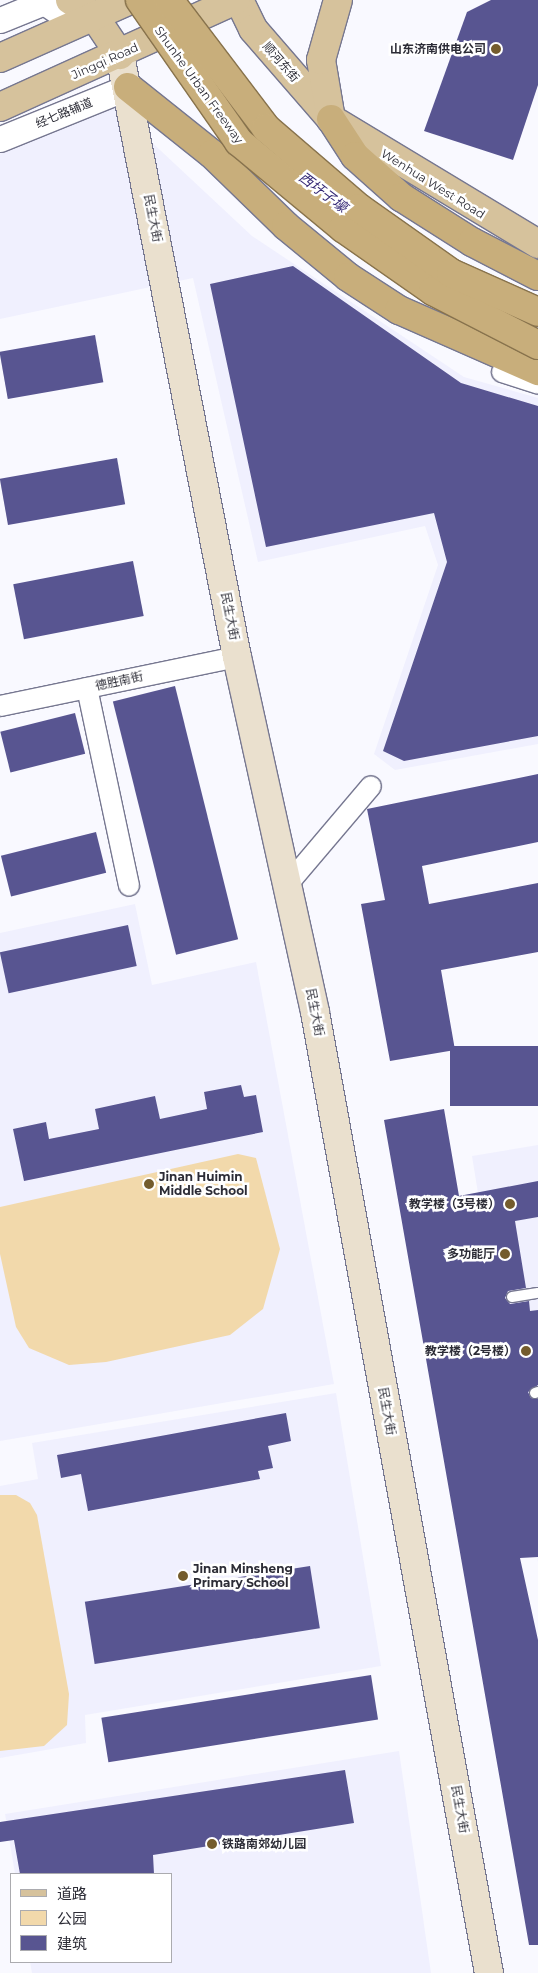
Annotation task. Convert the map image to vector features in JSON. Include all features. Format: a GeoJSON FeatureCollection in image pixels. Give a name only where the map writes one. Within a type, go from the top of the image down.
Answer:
{"type":"FeatureCollection","features":[{"type":"Feature","properties":{"kind":"highway","name":"Shunhe Urban Freeway"},"geometry":{"type":"LineString","coordinates":[[169,0],[266,128],[360,208],[451,273],[538,312]]}},
{"type":"Feature","properties":{"kind":"highway","name":"Shunhe Urban Freeway"},"geometry":{"type":"LineString","coordinates":[[103,6],[240,142],[343,228],[433,291],[538,345]]}},
{"type":"Feature","properties":{"kind":"highway"},"geometry":{"type":"LineString","coordinates":[[128,87],[212,154],[286,226],[348,277],[399,310],[538,371]]}},
{"type":"Feature","properties":{"kind":"highway"},"geometry":{"type":"LineString","coordinates":[[331,119],[354,156],[402,197],[472,242],[538,276]]}},
{"type":"Feature","properties":{"kind":"main road"},"geometry":{"type":"LineString","coordinates":[[331,119],[321,60],[338,0]]}},
{"type":"Feature","properties":{"kind":"main road","name":"顺河东街"},"geometry":{"type":"LineString","coordinates":[[229,4],[331,119]]}},
{"type":"Feature","properties":{"kind":"main road","name":"Jingqi Road"},"geometry":{"type":"LineString","coordinates":[[0,107],[229,4]]}},
{"type":"Feature","properties":{"kind":"main road"},"geometry":{"type":"LineString","coordinates":[[0,58],[103,6],[130,50]]}},
{"type":"Feature","properties":{"kind":"main road","name":"民生大街"},"geometry":{"type":"LineString","coordinates":[[130,50],[128,87],[237,657],[288,884],[489,1973]]}},
{"type":"Feature","properties":{"kind":"main road","name":"Wenhua West Road"},"geometry":{"type":"LineString","coordinates":[[331,119],[538,244]]}},
{"type":"Feature","properties":{"kind":"street"},"geometry":{"type":"LineString","coordinates":[[0,20],[44,2],[103,6]]}},
{"type":"Feature","properties":{"kind":"street","name":"经七路辅道"},"geometry":{"type":"LineString","coordinates":[[0,139],[128,87]]}},
{"type":"Feature","properties":{"kind":"street"},"geometry":{"type":"LineString","coordinates":[[502,372],[538,384]]}},
{"type":"Feature","properties":{"kind":"street","name":"德胜南街"},"geometry":{"type":"LineString","coordinates":[[0,706],[237,657]]}},
{"type":"Feature","properties":{"kind":"street"},"geometry":{"type":"LineString","coordinates":[[87,688],[129,886]]}},
{"type":"Feature","properties":{"kind":"street"},"geometry":{"type":"LineString","coordinates":[[288,884],[371,786]]}},
{"type":"Feature","properties":{"kind":"lane"},"geometry":{"type":"LineString","coordinates":[[512,1297],[538,1293]]}},
{"type":"Feature","properties":{"kind":"shaded area"},"geometry":{"type":"Polygon","coordinates":[[[114,107],[252,236],[464,377],[538,398],[538,744],[395,770],[374,754],[438,565],[425,526],[258,562],[193,278],[0,319],[0,152],[114,107]]]}},
{"type":"Feature","properties":{"kind":"shaded area","name":"Jinan Huimin Middle School"},"geometry":{"type":"Polygon","coordinates":[[[135,904],[152,985],[256,962],[334,1384],[0,1441],[0,933],[135,904]]]}},
{"type":"Feature","properties":{"kind":"shaded area"},"geometry":{"type":"Polygon","coordinates":[[[538,1145],[538,1562],[472,1156],[538,1145]]]}},
{"type":"Feature","properties":{"kind":"shaded area","name":"Jinan Minsheng Primary School"},"geometry":{"type":"Polygon","coordinates":[[[336,1393],[381,1666],[85,1715],[86,1743],[0,1758],[0,1486],[38,1479],[32,1443],[336,1393]]]}},
{"type":"Feature","properties":{"kind":"shaded area","name":"铁路南郊幼儿园"},"geometry":{"type":"Polygon","coordinates":[[[399,1751],[431,1973],[32,1973],[30,1963],[172,1963],[172,1873],[15,1873],[5,1814],[399,1751]]]}},
{"type":"Feature","properties":{"kind":"green space"},"geometry":{"type":"Polygon","coordinates":[[[238,1154],[256,1158],[280,1249],[263,1309],[230,1335],[106,1362],[69,1365],[29,1348],[16,1327],[0,1254],[0,1207],[238,1154]]]}},
{"type":"Feature","properties":{"kind":"green space"},"geometry":{"type":"Polygon","coordinates":[[[0,1495],[16,1495],[30,1503],[37,1515],[69,1694],[67,1725],[44,1746],[0,1751],[0,1495]]]}},
{"type":"Feature","properties":{"kind":"building","name":"山东济南供电公司"},"geometry":{"type":"Polygon","coordinates":[[[491,0],[538,0],[538,85],[513,160],[424,131],[467,12],[491,0]]]}},
{"type":"Feature","properties":{"kind":"building"},"geometry":{"type":"Polygon","coordinates":[[[293,266],[461,383],[538,406],[538,736],[404,761],[383,751],[447,562],[434,513],[266,547],[210,284],[293,266]]]}},
{"type":"Feature","properties":{"kind":"building"},"geometry":{"type":"Polygon","coordinates":[[[95,335],[103,382],[8,399],[0,352],[95,335]]]}},
{"type":"Feature","properties":{"kind":"building"},"geometry":{"type":"Polygon","coordinates":[[[117,458],[125,504],[8,525],[0,479],[117,458]]]}},
{"type":"Feature","properties":{"kind":"building"},"geometry":{"type":"Polygon","coordinates":[[[133,561],[144,616],[24,639],[13,584],[133,561]]]}},
{"type":"Feature","properties":{"kind":"building"},"geometry":{"type":"Polygon","coordinates":[[[175,686],[238,939],[176,955],[113,701],[175,686]]]}},
{"type":"Feature","properties":{"kind":"building"},"geometry":{"type":"Polygon","coordinates":[[[75,713],[85,754],[10,772],[0,732],[75,713]]]}},
{"type":"Feature","properties":{"kind":"building"},"geometry":{"type":"Polygon","coordinates":[[[538,774],[538,842],[422,866],[429,904],[538,883],[538,952],[441,970],[455,1050],[390,1061],[361,904],[385,900],[367,809],[538,774]]]}},
{"type":"Feature","properties":{"kind":"building"},"geometry":{"type":"Polygon","coordinates":[[[96,832],[106,873],[11,896],[1,856],[96,832]]]}},
{"type":"Feature","properties":{"kind":"building"},"geometry":{"type":"Polygon","coordinates":[[[128,925],[137,966],[9,993],[0,952],[128,925]]]}},
{"type":"Feature","properties":{"kind":"building"},"geometry":{"type":"Polygon","coordinates":[[[450,1046],[538,1046],[538,1106],[450,1106],[450,1046]]]}},
{"type":"Feature","properties":{"kind":"building"},"geometry":{"type":"Polygon","coordinates":[[[241,1085],[244,1097],[256,1095],[263,1132],[24,1181],[13,1129],[46,1122],[49,1139],[99,1129],[95,1109],[155,1096],[160,1119],[207,1109],[204,1092],[241,1085]]]}},
{"type":"Feature","properties":{"kind":"building"},"geometry":{"type":"Polygon","coordinates":[[[444,1109],[459,1196],[538,1181],[538,1217],[515,1221],[526,1288],[508,1291],[505,1298],[510,1304],[529,1301],[530,1311],[538,1310],[538,1385],[528,1392],[531,1398],[538,1399],[538,1557],[520,1558],[538,1640],[538,1945],[529,1945],[384,1120],[444,1109]]]}},
{"type":"Feature","properties":{"kind":"building"},"geometry":{"type":"Polygon","coordinates":[[[286,1413],[291,1441],[268,1446],[273,1468],[258,1471],[260,1479],[88,1511],[81,1474],[61,1478],[57,1455],[286,1413]]]}},
{"type":"Feature","properties":{"kind":"building"},"geometry":{"type":"Polygon","coordinates":[[[310,1566],[320,1628],[95,1664],[85,1602],[310,1566]]]}},
{"type":"Feature","properties":{"kind":"building"},"geometry":{"type":"Polygon","coordinates":[[[371,1675],[378,1719],[108,1762],[101,1718],[371,1675]]]}},
{"type":"Feature","properties":{"kind":"building"},"geometry":{"type":"Polygon","coordinates":[[[345,1770],[354,1823],[153,1855],[154,1873],[20,1873],[14,1840],[0,1842],[0,1822],[345,1770]]]}},
{"type":"Feature","properties":{"kind":"waterway","name":"西圩子壕"},"geometry":{"type":"LineString","coordinates":[[509,315],[538,326]]}},
{"type":"Feature","properties":{"kind":"place","name":"山东济南供电公司"},"geometry":{"type":"Point","coordinates":[496,49]}},
{"type":"Feature","properties":{"kind":"place","name":"Jinan Huimin Middle School"},"geometry":{"type":"Point","coordinates":[149,1184]}},
{"type":"Feature","properties":{"kind":"place","name":"教学楼（3号楼）"},"geometry":{"type":"Point","coordinates":[510,1204]}},
{"type":"Feature","properties":{"kind":"place","name":"多功能厅"},"geometry":{"type":"Point","coordinates":[505,1254]}},
{"type":"Feature","properties":{"kind":"place","name":"教学楼（2号楼）"},"geometry":{"type":"Point","coordinates":[526,1351]}},
{"type":"Feature","properties":{"kind":"place","name":"Jinan Minsheng Primary School"},"geometry":{"type":"Point","coordinates":[183,1576]}},
{"type":"Feature","properties":{"kind":"place","name":"铁路南郊幼儿园"},"geometry":{"type":"Point","coordinates":[212,1844]}}]}
